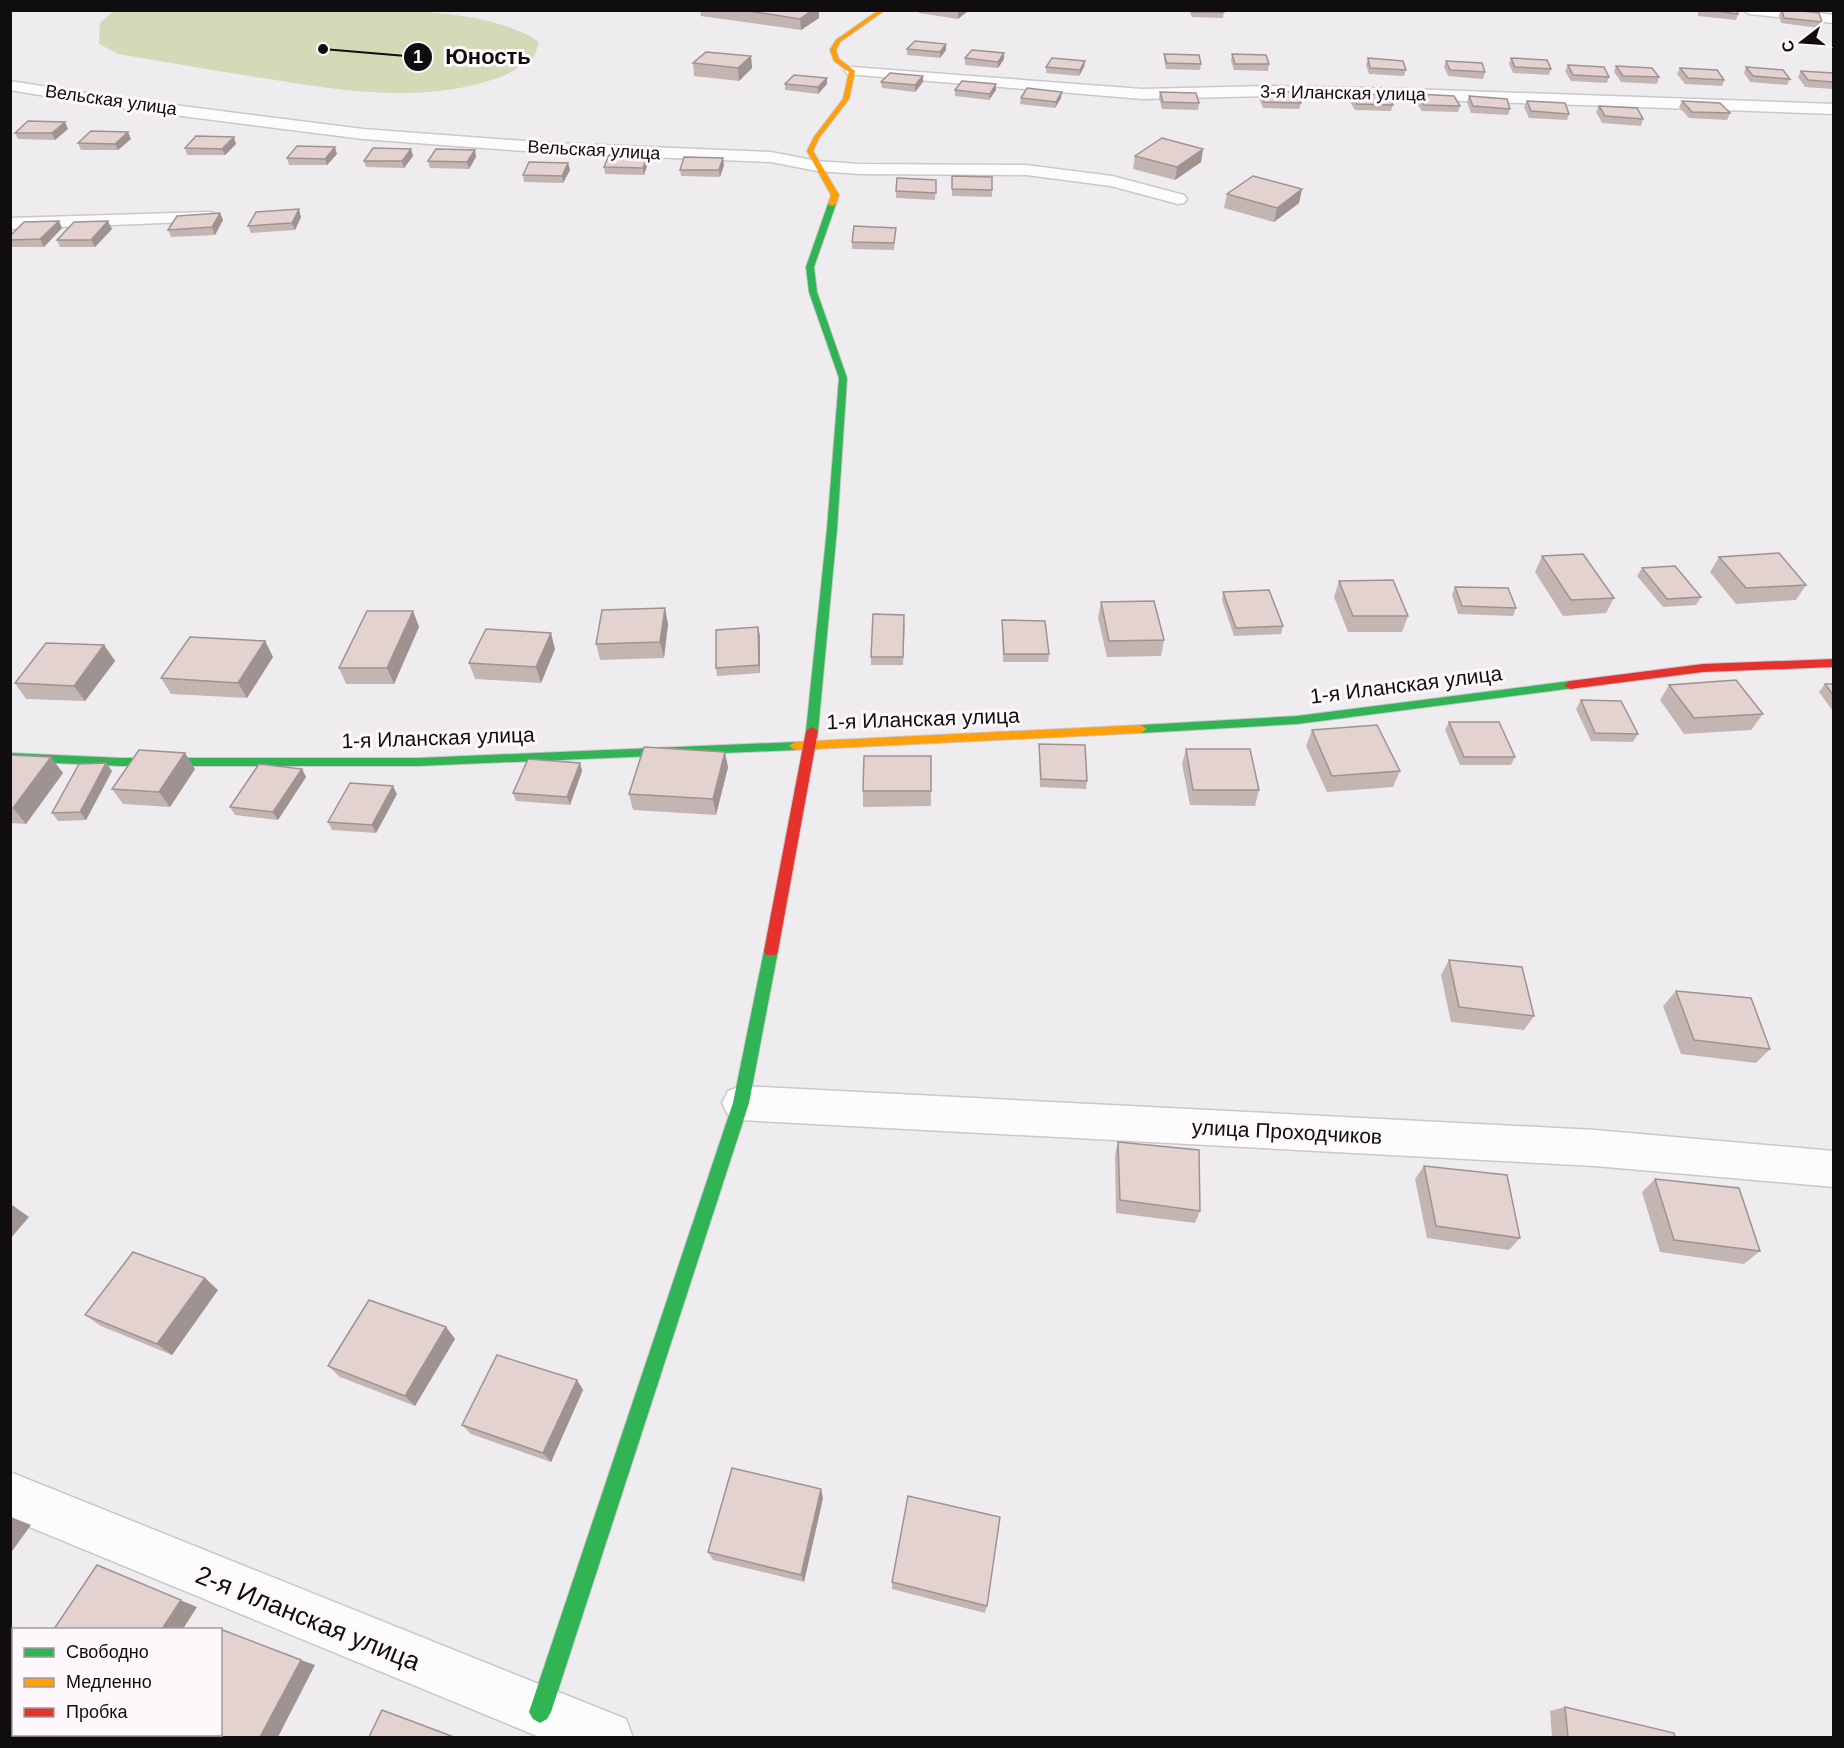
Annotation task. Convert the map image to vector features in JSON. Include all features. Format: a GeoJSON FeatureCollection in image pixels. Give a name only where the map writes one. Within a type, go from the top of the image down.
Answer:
{"type":"FeatureCollection","features":[{"type":"Feature","properties":{"kind":"street"},"geometry":{"type":"LineString","coordinates":[[540,1712],[741,1103],[811,744],[832,529],[843,378],[813,292],[810,267],[835,195],[810,151],[816,138],[846,99],[852,71],[836,60],[833,50],[838,41],[883,10]]}},
{"type":"Feature","properties":{"kind":"street"},"geometry":{"type":"LineString","coordinates":[[1749,10],[1833,20]]}},
{"type":"Feature","properties":{"kind":"street","name":"3-я Иланская улица"},"geometry":{"type":"LineString","coordinates":[[852,71],[1142,94],[1268,92],[1409,94],[1833,109]]}},
{"type":"Feature","properties":{"kind":"street","name":"Вельская улица"},"geometry":{"type":"LineString","coordinates":[[11,86],[111,102],[363,134],[552,148],[771,157],[817,166],[860,169],[1026,170],[1112,181],[1178,199]]}},
{"type":"Feature","properties":{"kind":"street"},"geometry":{"type":"LineString","coordinates":[[10,224],[208,218]]}},
{"type":"Feature","properties":{"kind":"street","name":"1-я Иланская улица"},"geometry":{"type":"LineString","coordinates":[[10,758],[122,762],[418,762],[1043,735],[1297,720],[1703,668],[1833,663]]}},
{"type":"Feature","properties":{"kind":"street","name":"улица Проходчиков"},"geometry":{"type":"LineString","coordinates":[[741,1103],[1596,1148],[1833,1169]]}},
{"type":"Feature","properties":{"kind":"street","name":"2-я Иланская улица"},"geometry":{"type":"LineString","coordinates":[[10,1495],[540,1712],[607,1737]]}},
{"type":"Feature","properties":{"kind":"green space"},"geometry":{"type":"Polygon","coordinates":[[[114,10],[420,11],[486,21],[515,29],[539,42],[534,57],[515,70],[474,85],[414,93],[353,91],[118,54],[99,44],[100,23],[114,10]]]}},
{"type":"Feature","properties":{"kind":"building"},"geometry":{"type":"Polygon","coordinates":[[[742,10],[812,10],[800,19],[742,10]]]}},
{"type":"Feature","properties":{"kind":"building"},"geometry":{"type":"Polygon","coordinates":[[[1192,10],[1224,10],[1224,12],[1192,12],[1192,10]]]}},
{"type":"Feature","properties":{"kind":"building"},"geometry":{"type":"Polygon","coordinates":[[[1709,10],[1737,10],[1738,14],[1709,10]]]}},
{"type":"Feature","properties":{"kind":"building"},"geometry":{"type":"Polygon","coordinates":[[[1782,10],[1819,13],[1822,22],[1784,18],[1782,10]]]}},
{"type":"Feature","properties":{"kind":"building"},"geometry":{"type":"Polygon","coordinates":[[[915,41],[946,44],[940,52],[907,49],[915,41]]]}},
{"type":"Feature","properties":{"kind":"building"},"geometry":{"type":"Polygon","coordinates":[[[972,50],[1004,53],[998,62],[965,58],[972,50]]]}},
{"type":"Feature","properties":{"kind":"building"},"geometry":{"type":"Polygon","coordinates":[[[706,52],[751,56],[738,68],[693,63],[706,52]]]}},
{"type":"Feature","properties":{"kind":"building"},"geometry":{"type":"Polygon","coordinates":[[[1164,54],[1199,55],[1201,64],[1167,63],[1164,54]]]}},
{"type":"Feature","properties":{"kind":"building"},"geometry":{"type":"Polygon","coordinates":[[[1232,54],[1266,55],[1269,64],[1235,64],[1232,54]]]}},
{"type":"Feature","properties":{"kind":"building"},"geometry":{"type":"Polygon","coordinates":[[[1052,58],[1085,61],[1080,70],[1046,67],[1052,58]]]}},
{"type":"Feature","properties":{"kind":"building"},"geometry":{"type":"Polygon","coordinates":[[[1368,58],[1403,61],[1406,70],[1370,68],[1368,58]]]}},
{"type":"Feature","properties":{"kind":"building"},"geometry":{"type":"Polygon","coordinates":[[[1511,58],[1547,60],[1551,69],[1515,67],[1511,58]]]}},
{"type":"Feature","properties":{"kind":"building"},"geometry":{"type":"Polygon","coordinates":[[[1446,61],[1482,63],[1485,72],[1450,70],[1446,61]]]}},
{"type":"Feature","properties":{"kind":"building"},"geometry":{"type":"Polygon","coordinates":[[[1568,65],[1604,67],[1609,77],[1573,75],[1568,65]]]}},
{"type":"Feature","properties":{"kind":"building"},"geometry":{"type":"Polygon","coordinates":[[[1616,66],[1652,68],[1659,77],[1623,76],[1616,66]]]}},
{"type":"Feature","properties":{"kind":"building"},"geometry":{"type":"Polygon","coordinates":[[[1746,67],[1783,70],[1790,79],[1753,76],[1746,67]]]}},
{"type":"Feature","properties":{"kind":"building"},"geometry":{"type":"Polygon","coordinates":[[[1680,68],[1717,70],[1724,80],[1688,78],[1680,68]]]}},
{"type":"Feature","properties":{"kind":"building"},"geometry":{"type":"Polygon","coordinates":[[[1801,71],[1833,73],[1833,82],[1808,80],[1801,71]]]}},
{"type":"Feature","properties":{"kind":"building"},"geometry":{"type":"Polygon","coordinates":[[[890,73],[923,76],[915,85],[881,82],[890,73]]]}},
{"type":"Feature","properties":{"kind":"building"},"geometry":{"type":"Polygon","coordinates":[[[794,75],[827,78],[818,87],[785,84],[794,75]]]}},
{"type":"Feature","properties":{"kind":"building"},"geometry":{"type":"Polygon","coordinates":[[[962,81],[996,84],[990,94],[955,90],[962,81]]]}},
{"type":"Feature","properties":{"kind":"building"},"geometry":{"type":"Polygon","coordinates":[[[1027,88],[1062,92],[1056,102],[1021,98],[1027,88]]]}},
{"type":"Feature","properties":{"kind":"building"},"geometry":{"type":"Polygon","coordinates":[[[1260,91],[1296,92],[1301,103],[1264,102],[1260,91]]]}},
{"type":"Feature","properties":{"kind":"building"},"geometry":{"type":"Polygon","coordinates":[[[1160,92],[1196,93],[1199,103],[1163,102],[1160,92]]]}},
{"type":"Feature","properties":{"kind":"building"},"geometry":{"type":"Polygon","coordinates":[[[1351,93],[1387,95],[1393,105],[1357,104],[1351,93]]]}},
{"type":"Feature","properties":{"kind":"building"},"geometry":{"type":"Polygon","coordinates":[[[1417,94],[1454,96],[1460,106],[1424,105],[1417,94]]]}},
{"type":"Feature","properties":{"kind":"building"},"geometry":{"type":"Polygon","coordinates":[[[1469,96],[1507,99],[1510,109],[1473,106],[1469,96]]]}},
{"type":"Feature","properties":{"kind":"building"},"geometry":{"type":"Polygon","coordinates":[[[1527,101],[1565,103],[1569,114],[1531,111],[1527,101]]]}},
{"type":"Feature","properties":{"kind":"building"},"geometry":{"type":"Polygon","coordinates":[[[1682,101],[1720,103],[1730,113],[1692,112],[1682,101]]]}},
{"type":"Feature","properties":{"kind":"building"},"geometry":{"type":"Polygon","coordinates":[[[1599,106],[1637,108],[1643,119],[1605,116],[1599,106]]]}},
{"type":"Feature","properties":{"kind":"building"},"geometry":{"type":"Polygon","coordinates":[[[28,121],[65,122],[52,133],[15,133],[28,121]]]}},
{"type":"Feature","properties":{"kind":"building"},"geometry":{"type":"Polygon","coordinates":[[[91,131],[128,132],[115,144],[78,143],[91,131]]]}},
{"type":"Feature","properties":{"kind":"building"},"geometry":{"type":"Polygon","coordinates":[[[196,136],[234,137],[222,149],[185,148],[196,136]]]}},
{"type":"Feature","properties":{"kind":"building"},"geometry":{"type":"Polygon","coordinates":[[[1162,138],[1203,149],[1177,167],[1135,156],[1162,138]]]}},
{"type":"Feature","properties":{"kind":"building"},"geometry":{"type":"Polygon","coordinates":[[[297,146],[335,147],[325,159],[287,158],[297,146]]]}},
{"type":"Feature","properties":{"kind":"building"},"geometry":{"type":"Polygon","coordinates":[[[373,148],[411,149],[402,161],[364,161],[373,148]]]}},
{"type":"Feature","properties":{"kind":"building"},"geometry":{"type":"Polygon","coordinates":[[[436,149],[475,150],[467,162],[428,161],[436,149]]]}},
{"type":"Feature","properties":{"kind":"building"},"geometry":{"type":"Polygon","coordinates":[[[609,155],[647,156],[643,168],[604,167],[609,155]]]}},
{"type":"Feature","properties":{"kind":"building"},"geometry":{"type":"Polygon","coordinates":[[[684,157],[723,158],[719,170],[680,170],[684,157]]]}},
{"type":"Feature","properties":{"kind":"building"},"geometry":{"type":"Polygon","coordinates":[[[529,162],[568,163],[562,176],[523,175],[529,162]]]}},
{"type":"Feature","properties":{"kind":"building"},"geometry":{"type":"Polygon","coordinates":[[[952,176],[992,177],[992,190],[952,189],[952,176]]]}},
{"type":"Feature","properties":{"kind":"building"},"geometry":{"type":"Polygon","coordinates":[[[1253,176],[1302,189],[1277,208],[1227,194],[1253,176]]]}},
{"type":"Feature","properties":{"kind":"building"},"geometry":{"type":"Polygon","coordinates":[[[897,178],[936,180],[936,193],[896,191],[897,178]]]}},
{"type":"Feature","properties":{"kind":"building"},"geometry":{"type":"Polygon","coordinates":[[[299,209],[292,223],[248,226],[256,212],[299,209]]]}},
{"type":"Feature","properties":{"kind":"building"},"geometry":{"type":"Polygon","coordinates":[[[220,213],[212,227],[168,230],[177,216],[220,213]]]}},
{"type":"Feature","properties":{"kind":"building"},"geometry":{"type":"Polygon","coordinates":[[[59,221],[40,239],[10,240],[10,236],[24,222],[59,221]]]}},
{"type":"Feature","properties":{"kind":"building"},"geometry":{"type":"Polygon","coordinates":[[[108,221],[91,240],[57,240],[74,222],[108,221]]]}},
{"type":"Feature","properties":{"kind":"building"},"geometry":{"type":"Polygon","coordinates":[[[854,226],[896,228],[894,243],[852,242],[854,226]]]}},
{"type":"Feature","properties":{"kind":"building"},"geometry":{"type":"Polygon","coordinates":[[[1779,553],[1806,585],[1746,588],[1719,557],[1779,553]]]}},
{"type":"Feature","properties":{"kind":"building"},"geometry":{"type":"Polygon","coordinates":[[[1583,554],[1614,598],[1571,600],[1542,556],[1583,554]]]}},
{"type":"Feature","properties":{"kind":"building"},"geometry":{"type":"Polygon","coordinates":[[[1675,566],[1701,597],[1667,599],[1642,568],[1675,566]]]}},
{"type":"Feature","properties":{"kind":"building"},"geometry":{"type":"Polygon","coordinates":[[[1393,580],[1408,616],[1353,616],[1339,581],[1393,580]]]}},
{"type":"Feature","properties":{"kind":"building"},"geometry":{"type":"Polygon","coordinates":[[[1455,587],[1508,588],[1516,608],[1462,606],[1455,587]]]}},
{"type":"Feature","properties":{"kind":"building"},"geometry":{"type":"Polygon","coordinates":[[[1269,590],[1283,626],[1236,628],[1223,592],[1269,590]]]}},
{"type":"Feature","properties":{"kind":"building"},"geometry":{"type":"Polygon","coordinates":[[[1154,601],[1164,640],[1109,641],[1101,602],[1154,601]]]}},
{"type":"Feature","properties":{"kind":"building"},"geometry":{"type":"Polygon","coordinates":[[[665,608],[660,642],[596,644],[602,610],[665,608]]]}},
{"type":"Feature","properties":{"kind":"building"},"geometry":{"type":"Polygon","coordinates":[[[367,611],[413,611],[387,668],[339,668],[367,611]]]}},
{"type":"Feature","properties":{"kind":"building"},"geometry":{"type":"Polygon","coordinates":[[[873,614],[904,615],[903,657],[871,657],[873,614]]]}},
{"type":"Feature","properties":{"kind":"building"},"geometry":{"type":"Polygon","coordinates":[[[1002,620],[1045,621],[1049,654],[1004,654],[1002,620]]]}},
{"type":"Feature","properties":{"kind":"building"},"geometry":{"type":"Polygon","coordinates":[[[758,627],[759,665],[716,668],[716,630],[758,627]]]}},
{"type":"Feature","properties":{"kind":"building"},"geometry":{"type":"Polygon","coordinates":[[[486,629],[551,633],[536,667],[469,663],[486,629]]]}},
{"type":"Feature","properties":{"kind":"building"},"geometry":{"type":"Polygon","coordinates":[[[190,637],[265,641],[238,683],[161,678],[190,637]]]}},
{"type":"Feature","properties":{"kind":"building"},"geometry":{"type":"Polygon","coordinates":[[[46,643],[104,645],[74,686],[15,683],[46,643]]]}},
{"type":"Feature","properties":{"kind":"building"},"geometry":{"type":"Polygon","coordinates":[[[1736,680],[1763,714],[1694,718],[1669,685],[1736,680]]]}},
{"type":"Feature","properties":{"kind":"building"},"geometry":{"type":"Polygon","coordinates":[[[1825,684],[1833,684],[1833,695],[1825,684]]]}},
{"type":"Feature","properties":{"kind":"building"},"geometry":{"type":"Polygon","coordinates":[[[1581,700],[1621,701],[1638,734],[1595,733],[1581,700]]]}},
{"type":"Feature","properties":{"kind":"building"},"geometry":{"type":"Polygon","coordinates":[[[1449,722],[1499,722],[1515,757],[1464,757],[1449,722]]]}},
{"type":"Feature","properties":{"kind":"building"},"geometry":{"type":"Polygon","coordinates":[[[1377,725],[1400,771],[1332,776],[1312,730],[1377,725]]]}},
{"type":"Feature","properties":{"kind":"building"},"geometry":{"type":"Polygon","coordinates":[[[1039,744],[1085,745],[1087,781],[1041,779],[1039,744]]]}},
{"type":"Feature","properties":{"kind":"building"},"geometry":{"type":"Polygon","coordinates":[[[644,747],[725,752],[713,799],[629,794],[644,747]]]}},
{"type":"Feature","properties":{"kind":"building"},"geometry":{"type":"Polygon","coordinates":[[[1186,749],[1250,749],[1259,790],[1193,790],[1186,749]]]}},
{"type":"Feature","properties":{"kind":"building"},"geometry":{"type":"Polygon","coordinates":[[[139,750],[185,753],[159,792],[112,789],[139,750]]]}},
{"type":"Feature","properties":{"kind":"building"},"geometry":{"type":"Polygon","coordinates":[[[10,755],[51,757],[13,808],[10,808],[10,755]]]}},
{"type":"Feature","properties":{"kind":"building"},"geometry":{"type":"Polygon","coordinates":[[[864,756],[931,756],[931,791],[863,791],[864,756]]]}},
{"type":"Feature","properties":{"kind":"building"},"geometry":{"type":"Polygon","coordinates":[[[528,759],[580,763],[567,797],[513,793],[528,759]]]}},
{"type":"Feature","properties":{"kind":"building"},"geometry":{"type":"Polygon","coordinates":[[[106,763],[80,812],[52,813],[79,764],[106,763]]]}},
{"type":"Feature","properties":{"kind":"building"},"geometry":{"type":"Polygon","coordinates":[[[259,764],[302,769],[273,812],[230,807],[259,764]]]}},
{"type":"Feature","properties":{"kind":"building"},"geometry":{"type":"Polygon","coordinates":[[[350,783],[393,786],[372,825],[328,822],[350,783]]]}},
{"type":"Feature","properties":{"kind":"building"},"geometry":{"type":"Polygon","coordinates":[[[1449,960],[1522,967],[1534,1016],[1459,1007],[1449,960]]]}},
{"type":"Feature","properties":{"kind":"building"},"geometry":{"type":"Polygon","coordinates":[[[1676,991],[1751,998],[1770,1049],[1694,1040],[1676,991]]]}},
{"type":"Feature","properties":{"kind":"building"},"geometry":{"type":"Polygon","coordinates":[[[1118,1142],[1199,1150],[1200,1211],[1120,1200],[1118,1142]]]}},
{"type":"Feature","properties":{"kind":"building"},"geometry":{"type":"Polygon","coordinates":[[[1424,1166],[1507,1175],[1520,1238],[1436,1226],[1424,1166]]]}},
{"type":"Feature","properties":{"kind":"building"},"geometry":{"type":"Polygon","coordinates":[[[1655,1179],[1739,1188],[1760,1251],[1674,1240],[1655,1179]]]}},
{"type":"Feature","properties":{"kind":"building"},"geometry":{"type":"Polygon","coordinates":[[[133,1252],[205,1278],[157,1344],[85,1315],[133,1252]]]}},
{"type":"Feature","properties":{"kind":"building"},"geometry":{"type":"Polygon","coordinates":[[[369,1300],[446,1327],[405,1396],[328,1366],[369,1300]]]}},
{"type":"Feature","properties":{"kind":"building"},"geometry":{"type":"Polygon","coordinates":[[[497,1355],[577,1380],[543,1453],[462,1425],[497,1355]]]}},
{"type":"Feature","properties":{"kind":"building"},"geometry":{"type":"Polygon","coordinates":[[[732,1468],[821,1489],[801,1575],[708,1552],[732,1468]]]}},
{"type":"Feature","properties":{"kind":"building"},"geometry":{"type":"Polygon","coordinates":[[[908,1496],[1000,1517],[987,1606],[892,1582],[908,1496]]]}},
{"type":"Feature","properties":{"kind":"building"},"geometry":{"type":"Polygon","coordinates":[[[97,1565],[181,1600],[163,1628],[55,1628],[97,1565]]]}},
{"type":"Feature","properties":{"kind":"building"},"geometry":{"type":"Polygon","coordinates":[[[222,1630],[301,1660],[260,1737],[207,1736],[222,1736],[222,1630]]]}},
{"type":"Feature","properties":{"kind":"building"},"geometry":{"type":"Polygon","coordinates":[[[1565,1707],[1674,1733],[1675,1737],[1568,1737],[1565,1707]]]}},
{"type":"Feature","properties":{"kind":"building"},"geometry":{"type":"Polygon","coordinates":[[[382,1710],[454,1737],[369,1737],[382,1710]]]}},
{"type":"Feature","properties":{"kind":"traffic: fast"},"geometry":{"type":"LineString","coordinates":[[812,731],[832,529],[843,378],[813,292],[810,267],[832,204]]}},
{"type":"Feature","properties":{"kind":"traffic: fast"},"geometry":{"type":"LineString","coordinates":[[1141,729],[1297,720],[1570,685]]}},
{"type":"Feature","properties":{"kind":"traffic: fast"},"geometry":{"type":"LineString","coordinates":[[10,757],[121,762],[418,762],[795,746]]}},
{"type":"Feature","properties":{"kind":"traffic: fast"},"geometry":{"type":"LineString","coordinates":[[540,1712],[741,1103],[771,951]]}},
{"type":"Feature","properties":{"kind":"traffic: slow"},"geometry":{"type":"LineString","coordinates":[[832,204],[835,195],[810,151],[816,138],[846,99],[852,71],[836,60],[833,50],[838,41],[883,10]]}},
{"type":"Feature","properties":{"kind":"traffic: slow"},"geometry":{"type":"LineString","coordinates":[[795,746],[1141,729]]}},
{"type":"Feature","properties":{"kind":"traffic: jam"},"geometry":{"type":"LineString","coordinates":[[1570,685],[1703,668],[1834,663]]}},
{"type":"Feature","properties":{"kind":"traffic: jam"},"geometry":{"type":"LineString","coordinates":[[771,951],[812,731]]}},
{"type":"Feature","properties":{"kind":"place","name":"Юность"},"geometry":{"type":"Point","coordinates":[323,49]}}]}
